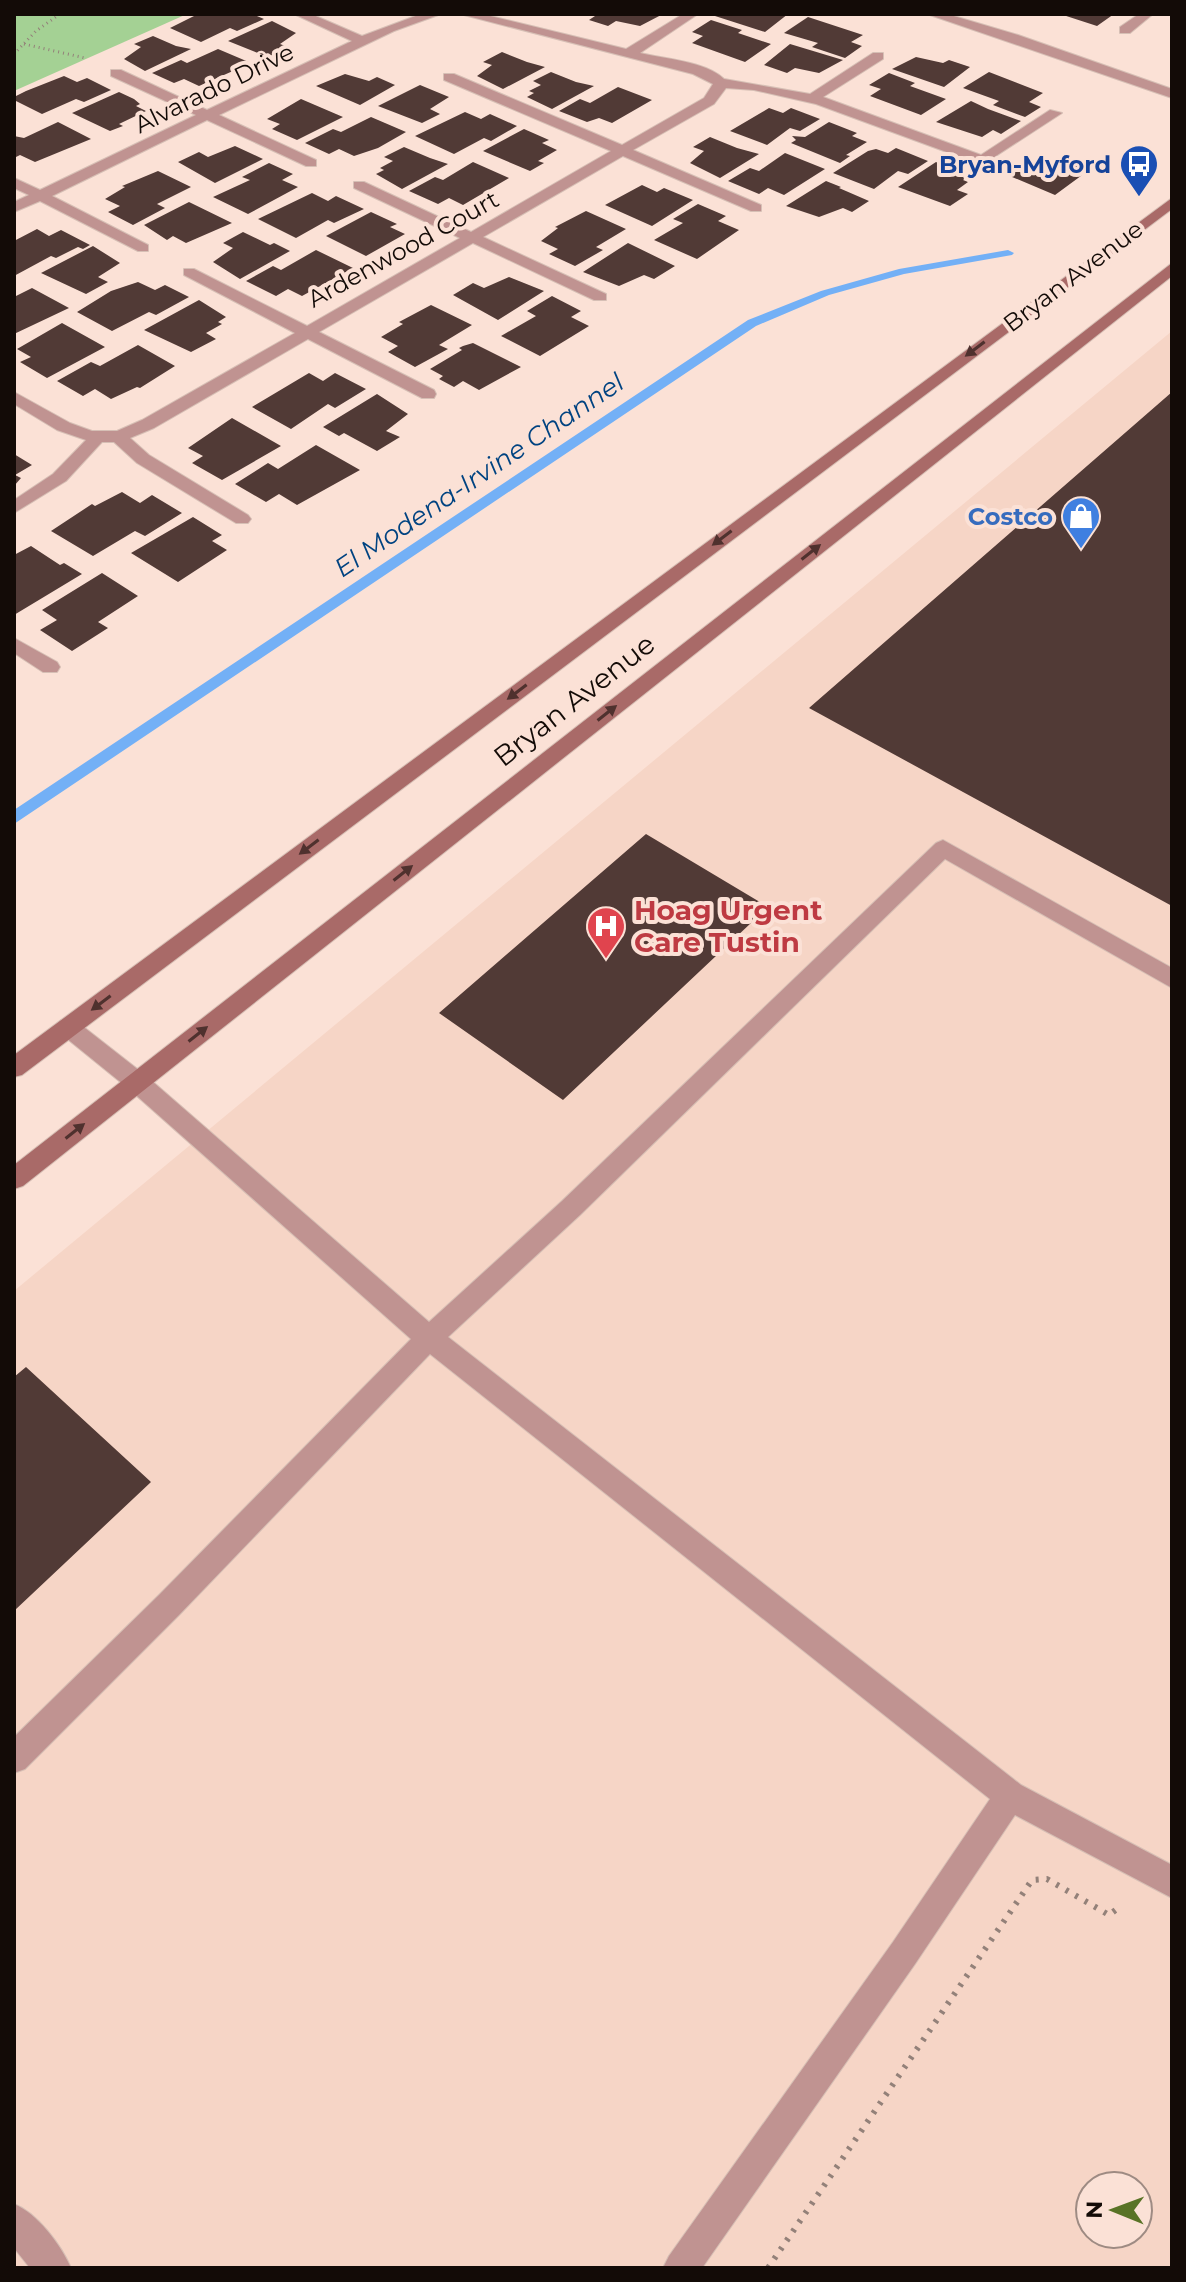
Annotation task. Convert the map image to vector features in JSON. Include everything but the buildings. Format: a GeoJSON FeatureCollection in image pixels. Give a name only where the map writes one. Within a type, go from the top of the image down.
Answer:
{"type":"FeatureCollection","features":[{"type":"Feature","properties":{"kind":"main road","name":"Bryan Avenue"},"geometry":{"type":"LineString","coordinates":[[14,1068],[1172,202]]}},
{"type":"Feature","properties":{"kind":"main road","name":"Bryan Avenue"},"geometry":{"type":"LineString","coordinates":[[14,1179],[1172,268]]}},
{"type":"Feature","properties":{"kind":"street"},"geometry":{"type":"LineString","coordinates":[[300,14],[363,41]]}},
{"type":"Feature","properties":{"kind":"street","name":"Alvarado Drive"},"geometry":{"type":"LineString","coordinates":[[14,208],[389,28],[435,14]]}},
{"type":"Feature","properties":{"kind":"street"},"geometry":{"type":"LineString","coordinates":[[466,14],[510,18],[698,71],[713,76],[720,83],[756,85],[814,97],[982,161],[1055,113]]}},
{"type":"Feature","properties":{"kind":"street"},"geometry":{"type":"LineString","coordinates":[[630,53],[692,14]]}},
{"type":"Feature","properties":{"kind":"street"},"geometry":{"type":"LineString","coordinates":[[933,14],[1013,38],[1172,94]]}},
{"type":"Feature","properties":{"kind":"street"},"geometry":{"type":"LineString","coordinates":[[1125,30],[1147,14]]}},
{"type":"Feature","properties":{"kind":"street"},"geometry":{"type":"LineString","coordinates":[[814,97],[878,56]]}},
{"type":"Feature","properties":{"kind":"street"},"geometry":{"type":"LineString","coordinates":[[116,73],[311,163]]}},
{"type":"Feature","properties":{"kind":"street"},"geometry":{"type":"LineString","coordinates":[[449,77],[756,208]]}},
{"type":"Feature","properties":{"kind":"street","name":"Ardenwood Court"},"geometry":{"type":"LineString","coordinates":[[97,437],[118,436],[148,424],[709,101],[718,92],[720,83]]}},
{"type":"Feature","properties":{"kind":"street"},"geometry":{"type":"LineString","coordinates":[[14,182],[143,248]]}},
{"type":"Feature","properties":{"kind":"street"},"geometry":{"type":"LineString","coordinates":[[359,185],[600,297]]}},
{"type":"Feature","properties":{"kind":"street"},"geometry":{"type":"LineString","coordinates":[[189,272],[428,394]]}},
{"type":"Feature","properties":{"kind":"street"},"geometry":{"type":"LineString","coordinates":[[14,397],[72,431],[97,437],[80,462],[14,508]]}},
{"type":"Feature","properties":{"kind":"street"},"geometry":{"type":"LineString","coordinates":[[118,436],[143,459],[242,519]]}},
{"type":"Feature","properties":{"kind":"street"},"geometry":{"type":"LineString","coordinates":[[14,644],[50,667]]}},
{"type":"Feature","properties":{"kind":"street"},"geometry":{"type":"LineString","coordinates":[[14,1758],[169,1605],[429,1338],[571,1208],[943,848],[1172,979]]}},
{"type":"Feature","properties":{"kind":"street"},"geometry":{"type":"LineString","coordinates":[[68,1027],[137,1082],[429,1338],[1010,1796],[1167,1879]]}},
{"type":"Feature","properties":{"kind":"street"},"geometry":{"type":"LineString","coordinates":[[681,2268],[904,1953],[1010,1796]]}},
{"type":"Feature","properties":{"kind":"street"},"geometry":{"type":"LineString","coordinates":[[14,2221],[53,2268]]}},
{"type":"Feature","properties":{"kind":"path"},"geometry":{"type":"LineString","coordinates":[[14,54],[60,14]]}},
{"type":"Feature","properties":{"kind":"path"},"geometry":{"type":"LineString","coordinates":[[24,44],[83,57]]}},
{"type":"Feature","properties":{"kind":"path"},"geometry":{"type":"LineString","coordinates":[[768,2268],[1032,1880],[1047,1879],[1109,1915],[1167,1879]]}},
{"type":"Feature","properties":{"kind":"shaded area"},"geometry":{"type":"Polygon","coordinates":[[[1172,331],[1172,2268],[14,2268],[14,1291],[1172,331]]]}},
{"type":"Feature","properties":{"kind":"green space"},"geometry":{"type":"Polygon","coordinates":[[[14,14],[187,14],[14,91],[14,14]]]}},
{"type":"Feature","properties":{"kind":"waterway","name":"El Modena-Irvine Channel"},"geometry":{"type":"LineString","coordinates":[[14,818],[752,323],[825,293],[903,271],[1008,253]]}},
{"type":"Feature","properties":{"kind":"place","name":"Bryan-Myford"},"geometry":{"type":"Point","coordinates":[1139,198]}},
{"type":"Feature","properties":{"kind":"place","name":"Costco"},"geometry":{"type":"Point","coordinates":[1081,550]}},
{"type":"Feature","properties":{"kind":"place","name":"Hoag Urgent Care Tustin"},"geometry":{"type":"Point","coordinates":[606,960]}}]}
